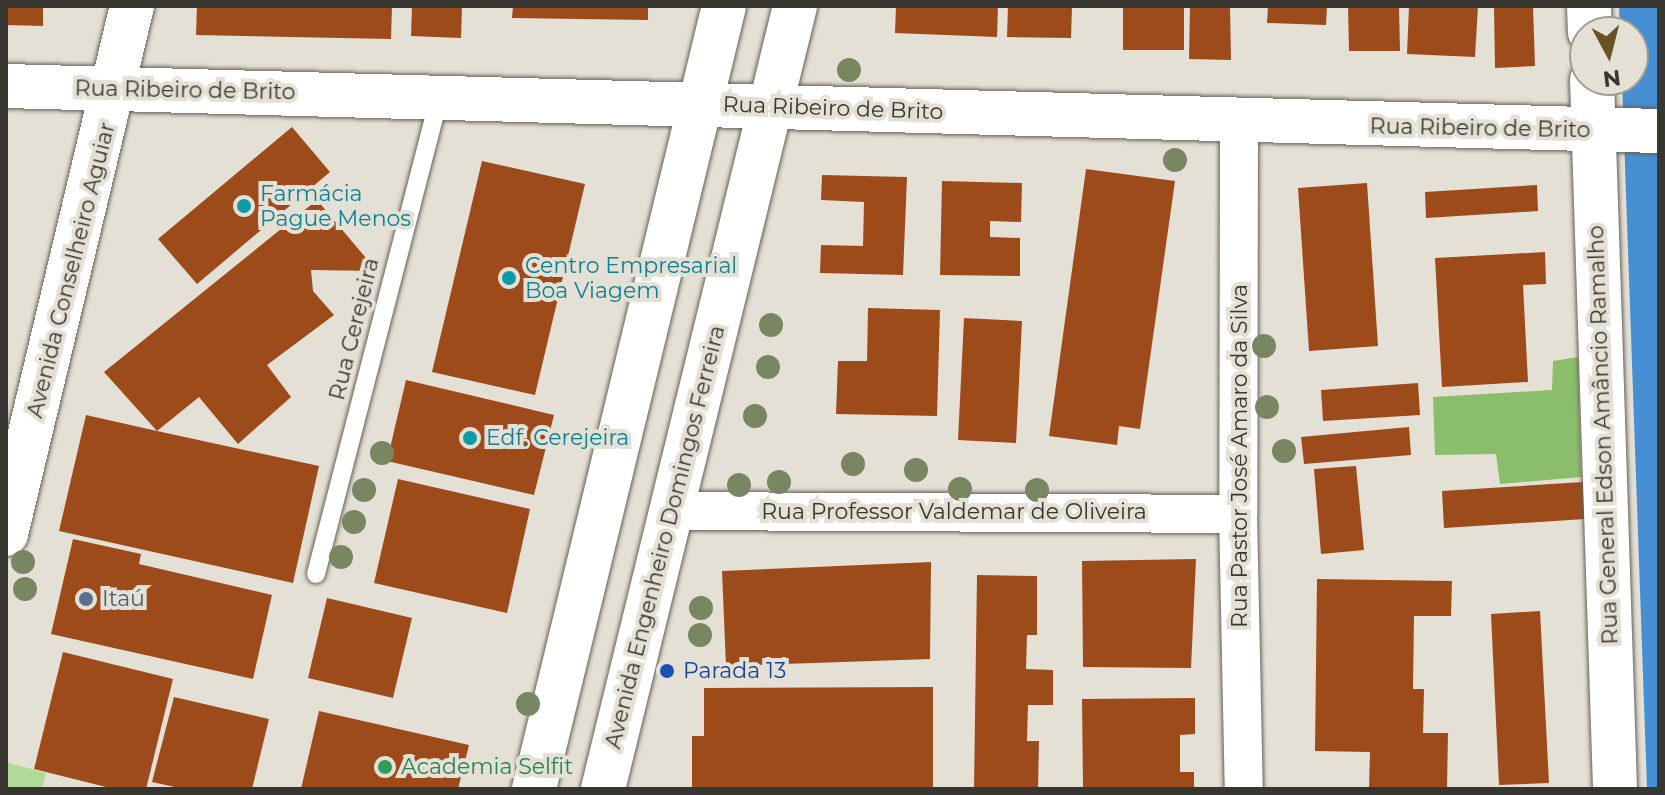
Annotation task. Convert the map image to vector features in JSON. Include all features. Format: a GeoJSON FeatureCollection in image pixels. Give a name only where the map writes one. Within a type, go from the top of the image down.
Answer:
{"type":"FeatureCollection","features":[{"type":"Feature","properties":{"kind":"main road","name":"Avenida Conselheiro Aguiar"},"geometry":{"type":"LineString","coordinates":[[6,534],[132,6]]}},
{"type":"Feature","properties":{"kind":"main road"},"geometry":{"type":"LineString","coordinates":[[534,789],[703,103],[724,6]]}},
{"type":"Feature","properties":{"kind":"main road","name":"Avenida Engenheiro Domingos Ferreira"},"geometry":{"type":"LineString","coordinates":[[603,789],[795,6]]}},
{"type":"Feature","properties":{"kind":"main road","name":"Rua Ribeiro de Brito"},"geometry":{"type":"LineString","coordinates":[[6,86],[439,95],[1239,122],[1659,131]]}},
{"type":"Feature","properties":{"kind":"main road","name":"Rua General Edson Amâncio Ramalho"},"geometry":{"type":"LineString","coordinates":[[1596,96],[1604,131],[1615,789]]}},
{"type":"Feature","properties":{"kind":"street","name":"Rua Pastor José Amaro da Silva"},"geometry":{"type":"LineString","coordinates":[[1239,122],[1238,514],[1244,789]]}},
{"type":"Feature","properties":{"kind":"street","name":"Rua Professor Valdemar de Oliveira"},"geometry":{"type":"LineString","coordinates":[[671,511],[1238,514]]}},
{"type":"Feature","properties":{"kind":"lane","name":"Rua Cerejeira"},"geometry":{"type":"LineString","coordinates":[[316,574],[439,95]]}},
{"type":"Feature","properties":{"kind":"green space"},"geometry":{"type":"Polygon","coordinates":[[[1578,357],[1581,477],[1500,484],[1496,454],[1435,455],[1433,397],[1552,390],[1553,361],[1578,357]]]}},
{"type":"Feature","properties":{"kind":"green space"},"geometry":{"type":"Polygon","coordinates":[[[6,762],[46,773],[42,789],[6,789],[6,762]]]}},
{"type":"Feature","properties":{"kind":"water"},"geometry":{"type":"Polygon","coordinates":[[[1619,6],[1659,6],[1659,789],[1647,789],[1623,96],[1649,96],[1649,16],[1619,16],[1619,6]]]}},
{"type":"Feature","properties":{"kind":"building"},"geometry":{"type":"Polygon","coordinates":[[[6,6],[43,6],[43,26],[6,25],[6,6]]]}},
{"type":"Feature","properties":{"kind":"building"},"geometry":{"type":"Polygon","coordinates":[[[197,6],[392,6],[391,39],[196,35],[197,6]]]}},
{"type":"Feature","properties":{"kind":"building"},"geometry":{"type":"Polygon","coordinates":[[[412,6],[462,6],[461,38],[411,36],[412,6]]]}},
{"type":"Feature","properties":{"kind":"building"},"geometry":{"type":"Polygon","coordinates":[[[513,6],[648,6],[648,20],[512,18],[513,6]]]}},
{"type":"Feature","properties":{"kind":"building"},"geometry":{"type":"Polygon","coordinates":[[[896,6],[998,6],[997,37],[895,33],[896,6]]]}},
{"type":"Feature","properties":{"kind":"building"},"geometry":{"type":"Polygon","coordinates":[[[1008,6],[1072,6],[1071,38],[1007,37],[1008,6]]]}},
{"type":"Feature","properties":{"kind":"building"},"geometry":{"type":"Polygon","coordinates":[[[1123,6],[1184,6],[1184,50],[1123,50],[1123,6]]]}},
{"type":"Feature","properties":{"kind":"building"},"geometry":{"type":"Polygon","coordinates":[[[1190,6],[1230,6],[1231,60],[1189,59],[1190,6]]]}},
{"type":"Feature","properties":{"kind":"building"},"geometry":{"type":"Polygon","coordinates":[[[1268,6],[1327,6],[1326,25],[1267,23],[1268,6]]]}},
{"type":"Feature","properties":{"kind":"building"},"geometry":{"type":"Polygon","coordinates":[[[1399,6],[1400,51],[1349,51],[1348,7],[1399,6]]]}},
{"type":"Feature","properties":{"kind":"building"},"geometry":{"type":"Polygon","coordinates":[[[1409,6],[1478,6],[1475,57],[1407,54],[1409,6]]]}},
{"type":"Feature","properties":{"kind":"building"},"geometry":{"type":"Polygon","coordinates":[[[1494,6],[1533,6],[1535,66],[1495,68],[1494,6]]]}},
{"type":"Feature","properties":{"kind":"building","name":"Farmácia Pague Menos"},"geometry":{"type":"Polygon","coordinates":[[[292,127],[330,172],[197,284],[158,239],[292,127]]]}},
{"type":"Feature","properties":{"kind":"building","name":"Centro Empresarial Boa Viagem"},"geometry":{"type":"Polygon","coordinates":[[[482,161],[585,184],[535,395],[432,372],[482,161]]]}},
{"type":"Feature","properties":{"kind":"building"},"geometry":{"type":"Polygon","coordinates":[[[1086,169],[1175,181],[1140,429],[1119,426],[1117,445],[1049,436],[1086,169]]]}},
{"type":"Feature","properties":{"kind":"building"},"geometry":{"type":"Polygon","coordinates":[[[822,175],[907,177],[903,275],[820,273],[821,245],[863,246],[864,202],[821,200],[822,175]]]}},
{"type":"Feature","properties":{"kind":"building"},"geometry":{"type":"Polygon","coordinates":[[[942,181],[1022,183],[1021,222],[990,221],[990,237],[1020,238],[1020,276],[940,275],[942,181]]]}},
{"type":"Feature","properties":{"kind":"building"},"geometry":{"type":"Polygon","coordinates":[[[1367,183],[1378,346],[1309,351],[1298,188],[1367,183]]]}},
{"type":"Feature","properties":{"kind":"building"},"geometry":{"type":"Polygon","coordinates":[[[1537,185],[1538,211],[1426,218],[1425,192],[1537,185]]]}},
{"type":"Feature","properties":{"kind":"building"},"geometry":{"type":"Polygon","coordinates":[[[317,200],[377,271],[311,270],[313,291],[334,315],[267,365],[291,397],[238,444],[199,397],[157,431],[104,372],[317,200]]]}},
{"type":"Feature","properties":{"kind":"building"},"geometry":{"type":"Polygon","coordinates":[[[1545,252],[1546,284],[1523,285],[1528,382],[1442,387],[1435,258],[1545,252]]]}},
{"type":"Feature","properties":{"kind":"building"},"geometry":{"type":"Polygon","coordinates":[[[868,308],[940,310],[937,416],[836,414],[838,361],[867,361],[868,308]]]}},
{"type":"Feature","properties":{"kind":"building"},"geometry":{"type":"Polygon","coordinates":[[[964,318],[1022,321],[1016,443],[958,440],[964,318]]]}},
{"type":"Feature","properties":{"kind":"building","name":"Edf. Cerejeira"},"geometry":{"type":"Polygon","coordinates":[[[406,380],[554,415],[534,495],[387,461],[406,380]]]}},
{"type":"Feature","properties":{"kind":"building"},"geometry":{"type":"Polygon","coordinates":[[[1418,383],[1420,415],[1323,421],[1321,390],[1418,383]]]}},
{"type":"Feature","properties":{"kind":"building"},"geometry":{"type":"Polygon","coordinates":[[[86,415],[319,466],[293,583],[59,531],[86,415]]]}},
{"type":"Feature","properties":{"kind":"building"},"geometry":{"type":"Polygon","coordinates":[[[1409,427],[1411,455],[1304,464],[1301,437],[1409,427]]]}},
{"type":"Feature","properties":{"kind":"building"},"geometry":{"type":"Polygon","coordinates":[[[1356,466],[1364,550],[1321,554],[1314,469],[1356,466]]]}},
{"type":"Feature","properties":{"kind":"building"},"geometry":{"type":"Polygon","coordinates":[[[398,479],[530,509],[507,613],[374,583],[398,479]]]}},
{"type":"Feature","properties":{"kind":"building"},"geometry":{"type":"Polygon","coordinates":[[[1583,482],[1585,519],[1444,528],[1442,491],[1583,482]]]}},
{"type":"Feature","properties":{"kind":"building"},"geometry":{"type":"Polygon","coordinates":[[[73,539],[141,554],[139,564],[272,595],[253,679],[51,634],[73,539]]]}},
{"type":"Feature","properties":{"kind":"building"},"geometry":{"type":"Polygon","coordinates":[[[1196,559],[1191,668],[1083,667],[1082,561],[1196,559]]]}},
{"type":"Feature","properties":{"kind":"building"},"geometry":{"type":"Polygon","coordinates":[[[931,562],[930,659],[726,666],[722,571],[931,562]]]}},
{"type":"Feature","properties":{"kind":"building"},"geometry":{"type":"Polygon","coordinates":[[[977,575],[1037,576],[1037,635],[1027,635],[1026,669],[1053,670],[1053,705],[1028,705],[1027,741],[1039,741],[1038,789],[974,789],[977,575]]]}},
{"type":"Feature","properties":{"kind":"building"},"geometry":{"type":"Polygon","coordinates":[[[1317,579],[1452,581],[1451,616],[1414,616],[1413,689],[1424,689],[1423,733],[1448,733],[1447,789],[1369,789],[1370,752],[1315,751],[1317,579]]]}},
{"type":"Feature","properties":{"kind":"building"},"geometry":{"type":"Polygon","coordinates":[[[327,598],[412,618],[393,698],[308,678],[327,598]]]}},
{"type":"Feature","properties":{"kind":"building"},"geometry":{"type":"Polygon","coordinates":[[[1540,611],[1549,783],[1499,785],[1491,614],[1540,611]]]}},
{"type":"Feature","properties":{"kind":"building"},"geometry":{"type":"Polygon","coordinates":[[[63,652],[173,679],[146,789],[114,789],[34,769],[63,652]]]}},
{"type":"Feature","properties":{"kind":"building"},"geometry":{"type":"Polygon","coordinates":[[[933,687],[933,789],[692,789],[692,736],[704,736],[704,688],[933,687]]]}},
{"type":"Feature","properties":{"kind":"building"},"geometry":{"type":"Polygon","coordinates":[[[174,697],[269,719],[252,789],[184,789],[152,782],[174,697]]]}},
{"type":"Feature","properties":{"kind":"building"},"geometry":{"type":"Polygon","coordinates":[[[1195,698],[1195,734],[1180,735],[1180,772],[1194,772],[1194,789],[1083,789],[1082,699],[1195,698]]]}},
{"type":"Feature","properties":{"kind":"building","name":"Academia Selfit"},"geometry":{"type":"Polygon","coordinates":[[[319,711],[469,745],[458,789],[301,789],[319,711]]]}},
{"type":"Feature","properties":{"kind":"place","name":"Farmácia Pague Menos"},"geometry":{"type":"Point","coordinates":[244,206]}},
{"type":"Feature","properties":{"kind":"place","name":"Centro Empresarial Boa Viagem"},"geometry":{"type":"Point","coordinates":[509,278]}},
{"type":"Feature","properties":{"kind":"place","name":"Edf. Cerejeira"},"geometry":{"type":"Point","coordinates":[470,438]}},
{"type":"Feature","properties":{"kind":"place","name":"Itaú"},"geometry":{"type":"Point","coordinates":[86,599]}},
{"type":"Feature","properties":{"kind":"place","name":"Parada 13"},"geometry":{"type":"Point","coordinates":[667,671]}},
{"type":"Feature","properties":{"kind":"place","name":"Academia Selfit"},"geometry":{"type":"Point","coordinates":[385,767]}}]}
